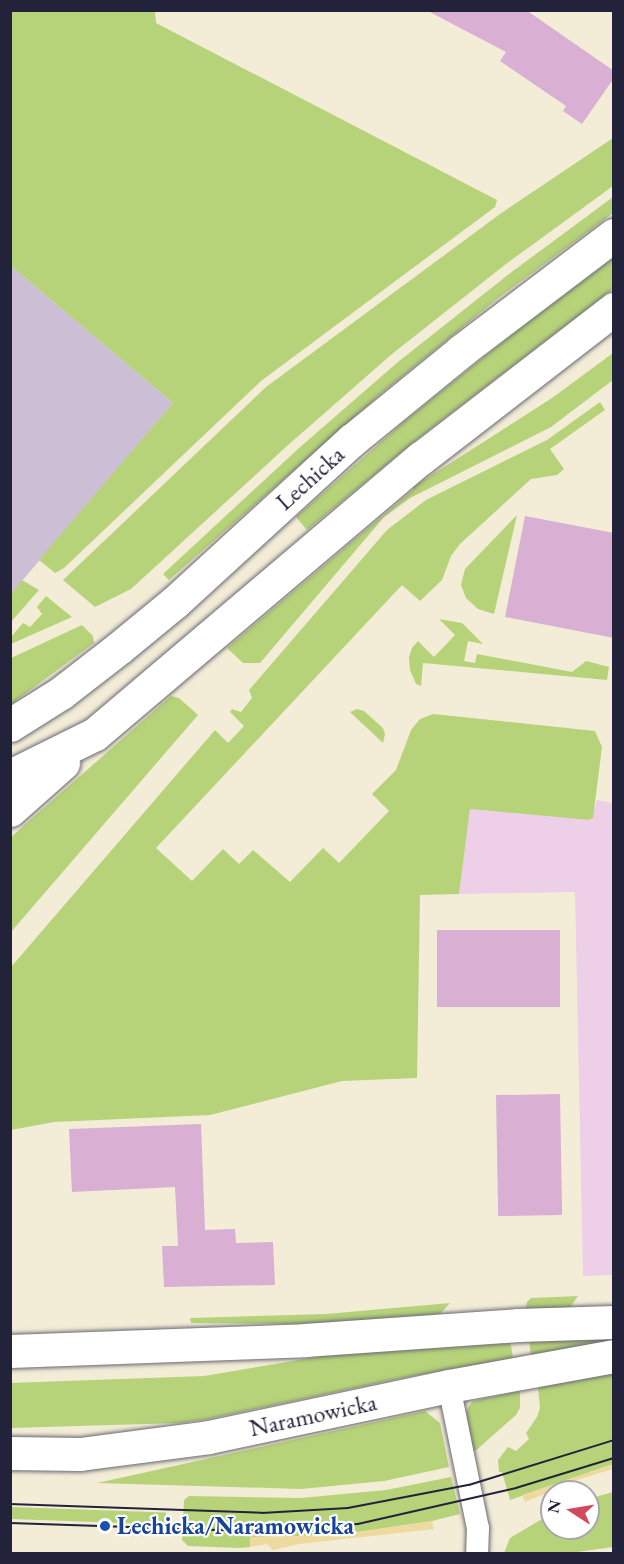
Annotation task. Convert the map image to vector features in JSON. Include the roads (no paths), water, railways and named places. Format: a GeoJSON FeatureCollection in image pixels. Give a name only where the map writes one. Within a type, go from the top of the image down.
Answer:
{"type":"FeatureCollection","features":[{"type":"Feature","properties":{"kind":"main road","name":"Lechicka"},"geometry":{"type":"LineString","coordinates":[[10,725],[61,693],[119,648],[175,602],[352,440],[461,351],[614,235]]}},
{"type":"Feature","properties":{"kind":"main road"},"geometry":{"type":"LineString","coordinates":[[10,810],[95,734],[421,458],[614,309]]}},
{"type":"Feature","properties":{"kind":"main road"},"geometry":{"type":"LineString","coordinates":[[10,776],[95,734]]}},
{"type":"Feature","properties":{"kind":"main road"},"geometry":{"type":"LineString","coordinates":[[10,1351],[305,1340],[507,1326],[614,1322]]}},
{"type":"Feature","properties":{"kind":"main road","name":"Naramowicka"},"geometry":{"type":"LineString","coordinates":[[10,1453],[80,1454],[209,1437],[449,1386],[614,1356]]}},
{"type":"Feature","properties":{"kind":"street"},"geometry":{"type":"LineString","coordinates":[[449,1386],[478,1528],[477,1554]]}},
{"type":"Feature","properties":{"kind":"tram line"},"geometry":{"type":"LineString","coordinates":[[10,1504],[262,1513],[348,1508],[469,1485],[614,1440]]}},
{"type":"Feature","properties":{"kind":"tram line"},"geometry":{"type":"LineString","coordinates":[[10,1523],[248,1531],[358,1524],[516,1488],[614,1458]]}},
{"type":"Feature","properties":{"kind":"place","name":"Lechicka/Naramowicka"},"geometry":{"type":"Point","coordinates":[105,1526]}}]}
